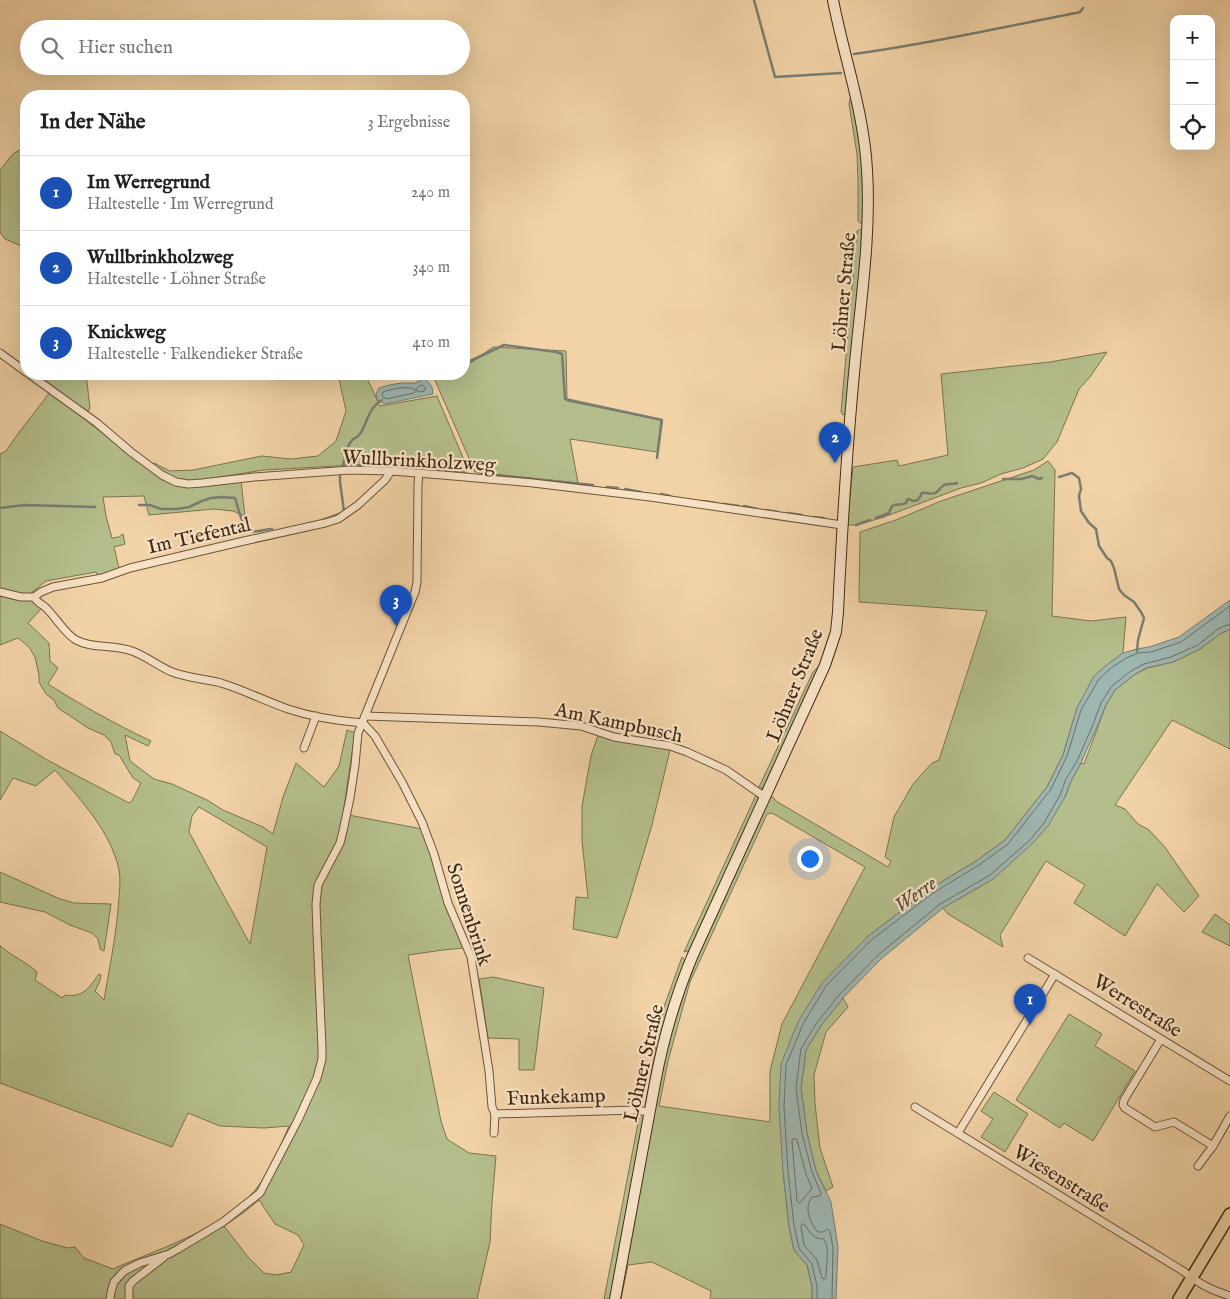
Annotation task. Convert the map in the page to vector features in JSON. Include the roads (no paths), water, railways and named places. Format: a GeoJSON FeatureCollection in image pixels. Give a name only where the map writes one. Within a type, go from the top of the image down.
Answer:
{"type":"FeatureCollection","features":[{"type":"Feature","properties":{"kind":"main road","name":"Löhner Straße"},"geometry":{"type":"LineString","coordinates":[[615,1299],[659,1060],[674,1004],[684,977],[826,665],[833,644],[838,612],[842,524],[865,252],[867,194],[866,158],[861,121],[833,0]]}},
{"type":"Feature","properties":{"kind":"main road"},"geometry":{"type":"LineString","coordinates":[[1179,1299],[1230,1214]]}},
{"type":"Feature","properties":{"kind":"street","name":"Wullbrinkholzweg"},"geometry":{"type":"LineString","coordinates":[[0,353],[20,367]]}},
{"type":"Feature","properties":{"kind":"street","name":"Wullbrinkholzweg"},"geometry":{"type":"LineString","coordinates":[[38,380],[97,423],[162,476],[176,482],[188,484],[350,470],[390,471],[640,496],[842,524]]}},
{"type":"Feature","properties":{"kind":"street","name":"Im Tiefental"},"geometry":{"type":"LineString","coordinates":[[34,597],[53,587],[102,578],[130,568],[338,519],[358,506],[385,480],[390,471]]}},
{"type":"Feature","properties":{"kind":"street"},"geometry":{"type":"LineString","coordinates":[[129,1299],[129,1286],[133,1281],[169,1254],[224,1222],[260,1193],[298,1120],[317,1078],[322,1059],[317,933],[318,885],[340,843],[353,781],[358,733],[415,592],[417,582],[419,473]]}},
{"type":"Feature","properties":{"kind":"street"},"geometry":{"type":"LineString","coordinates":[[0,592],[21,597],[34,597]]}},
{"type":"Feature","properties":{"kind":"street","name":"Am Kampbusch"},"geometry":{"type":"LineString","coordinates":[[34,597],[36,601],[58,620],[68,635],[77,641],[131,650],[171,671],[221,683],[286,709],[316,716],[364,720],[539,722],[582,726],[614,737],[670,746],[687,752],[726,770],[765,797]]}},
{"type":"Feature","properties":{"kind":"street"},"geometry":{"type":"LineString","coordinates":[[304,748],[316,716]]}},
{"type":"Feature","properties":{"kind":"street","name":"Sonnenbrink"},"geometry":{"type":"LineString","coordinates":[[364,720],[376,736],[422,822],[434,854],[448,903],[471,957],[489,1071],[492,1108],[495,1114],[494,1133]]}},
{"type":"Feature","properties":{"kind":"street","name":"Werrestraße"},"geometry":{"type":"LineString","coordinates":[[1028,958],[1230,1081]]}},
{"type":"Feature","properties":{"kind":"street"},"geometry":{"type":"LineString","coordinates":[[958,1133],[1055,974]]}},
{"type":"Feature","properties":{"kind":"street"},"geometry":{"type":"LineString","coordinates":[[1161,1039],[1122,1105],[1155,1127],[1174,1122],[1212,1146]]}},
{"type":"Feature","properties":{"kind":"street","name":"Wiesenstraße"},"geometry":{"type":"LineString","coordinates":[[915,1107],[1192,1278],[1220,1293],[1230,1296]]}},
{"type":"Feature","properties":{"kind":"street","name":"Funkekamp"},"geometry":{"type":"LineString","coordinates":[[495,1114],[635,1110],[649,1112]]}},
{"type":"Feature","properties":{"kind":"street"},"geometry":{"type":"LineString","coordinates":[[1198,1166],[1230,1116]]}},
{"type":"Feature","properties":{"kind":"street"},"geometry":{"type":"LineString","coordinates":[[110,1299],[114,1282],[124,1271],[140,1263],[169,1254]]}},
{"type":"Feature","properties":{"kind":"water"},"geometry":{"type":"Polygon","coordinates":[[[427,380],[432,387],[433,394],[384,404],[377,399],[376,394],[379,388],[402,383],[415,383],[427,380]]]}},
{"type":"Feature","properties":{"kind":"water"},"geometry":{"type":"Polygon","coordinates":[[[1230,600],[1230,629],[1200,649],[1173,662],[1146,668],[1115,690],[1106,705],[1065,797],[1048,826],[1033,843],[993,879],[943,908],[881,959],[843,998],[820,1027],[806,1050],[801,1088],[807,1133],[816,1171],[831,1202],[838,1247],[836,1299],[812,1299],[812,1286],[807,1265],[794,1250],[789,1226],[779,1107],[781,1064],[798,1022],[822,983],[867,937],[930,889],[976,861],[1005,840],[1047,787],[1063,755],[1077,708],[1094,676],[1123,653],[1179,637],[1230,600]]]}},
{"type":"Feature","properties":{"kind":"waterway"},"geometry":{"type":"LineString","coordinates":[[754,0],[775,77],[841,73]]}},
{"type":"Feature","properties":{"kind":"waterway"},"geometry":{"type":"LineString","coordinates":[[854,54],[1076,13],[1080,12],[1083,8]]}},
{"type":"Feature","properties":{"kind":"waterway"},"geometry":{"type":"LineString","coordinates":[[470,361],[504,345],[562,354],[565,399],[662,420],[657,458]]}},
{"type":"Feature","properties":{"kind":"waterway"},"geometry":{"type":"LineString","coordinates":[[382,400],[372,410],[361,433],[349,445],[343,466],[368,465],[466,473]]}},
{"type":"Feature","properties":{"kind":"waterway"},"geometry":{"type":"LineString","coordinates":[[1059,477],[1072,473],[1079,478],[1081,511],[1089,523],[1096,529],[1099,546],[1111,561],[1119,589],[1134,602],[1144,618],[1137,651]]}},
{"type":"Feature","properties":{"kind":"waterway"},"geometry":{"type":"LineString","coordinates":[[480,474],[593,485]]}},
{"type":"Feature","properties":{"kind":"waterway"},"geometry":{"type":"LineString","coordinates":[[320,521],[344,511],[340,475]]}},
{"type":"Feature","properties":{"kind":"waterway"},"geometry":{"type":"LineString","coordinates":[[1003,479],[1022,479],[1032,476],[1039,479],[1042,478]]}},
{"type":"Feature","properties":{"kind":"waterway"},"geometry":{"type":"LineString","coordinates":[[876,518],[889,513],[894,505],[904,504],[909,499],[913,501],[918,500],[922,493],[933,494],[938,492],[944,485],[957,483]]}},
{"type":"Feature","properties":{"kind":"waterway"},"geometry":{"type":"LineString","coordinates":[[607,487],[618,488]]}},
{"type":"Feature","properties":{"kind":"waterway"},"geometry":{"type":"LineString","coordinates":[[625,489],[641,492]]}},
{"type":"Feature","properties":{"kind":"waterway"},"geometry":{"type":"LineString","coordinates":[[661,494],[670,496]]}},
{"type":"Feature","properties":{"kind":"waterway"},"geometry":{"type":"LineString","coordinates":[[139,505],[150,505],[161,509],[177,509],[189,507],[211,498],[235,498],[241,517],[248,529],[256,532],[272,529]]}},
{"type":"Feature","properties":{"kind":"waterway"},"geometry":{"type":"LineString","coordinates":[[703,501],[716,503]]}},
{"type":"Feature","properties":{"kind":"waterway"},"geometry":{"type":"LineString","coordinates":[[724,504],[739,506]]}},
{"type":"Feature","properties":{"kind":"waterway"},"geometry":{"type":"LineString","coordinates":[[0,508],[24,505],[95,507]]}},
{"type":"Feature","properties":{"kind":"waterway"},"geometry":{"type":"LineString","coordinates":[[744,506],[757,509]]}},
{"type":"Feature","properties":{"kind":"waterway"},"geometry":{"type":"LineString","coordinates":[[766,510],[778,512]]}},
{"type":"Feature","properties":{"kind":"waterway"},"geometry":{"type":"LineString","coordinates":[[788,513],[802,515]]}},
{"type":"Feature","properties":{"kind":"waterway"},"geometry":{"type":"LineString","coordinates":[[813,517],[824,518]]}},
{"type":"Feature","properties":{"kind":"waterway"},"geometry":{"type":"LineString","coordinates":[[856,525],[870,520]]}},
{"type":"Feature","properties":{"kind":"place","name":"Wullbrinkholzweg"},"geometry":{"type":"Point","coordinates":[835,463]}},
{"type":"Feature","properties":{"kind":"place","name":"Knickweg"},"geometry":{"type":"Point","coordinates":[396,626]}},
{"type":"Feature","properties":{"kind":"place","name":"Im Werregrund"},"geometry":{"type":"Point","coordinates":[1030,1025]}},
{"type":"Feature","properties":{"kind":"water label","name":"Werre"},"geometry":{"type":"Point","coordinates":[915,894]}}]}
